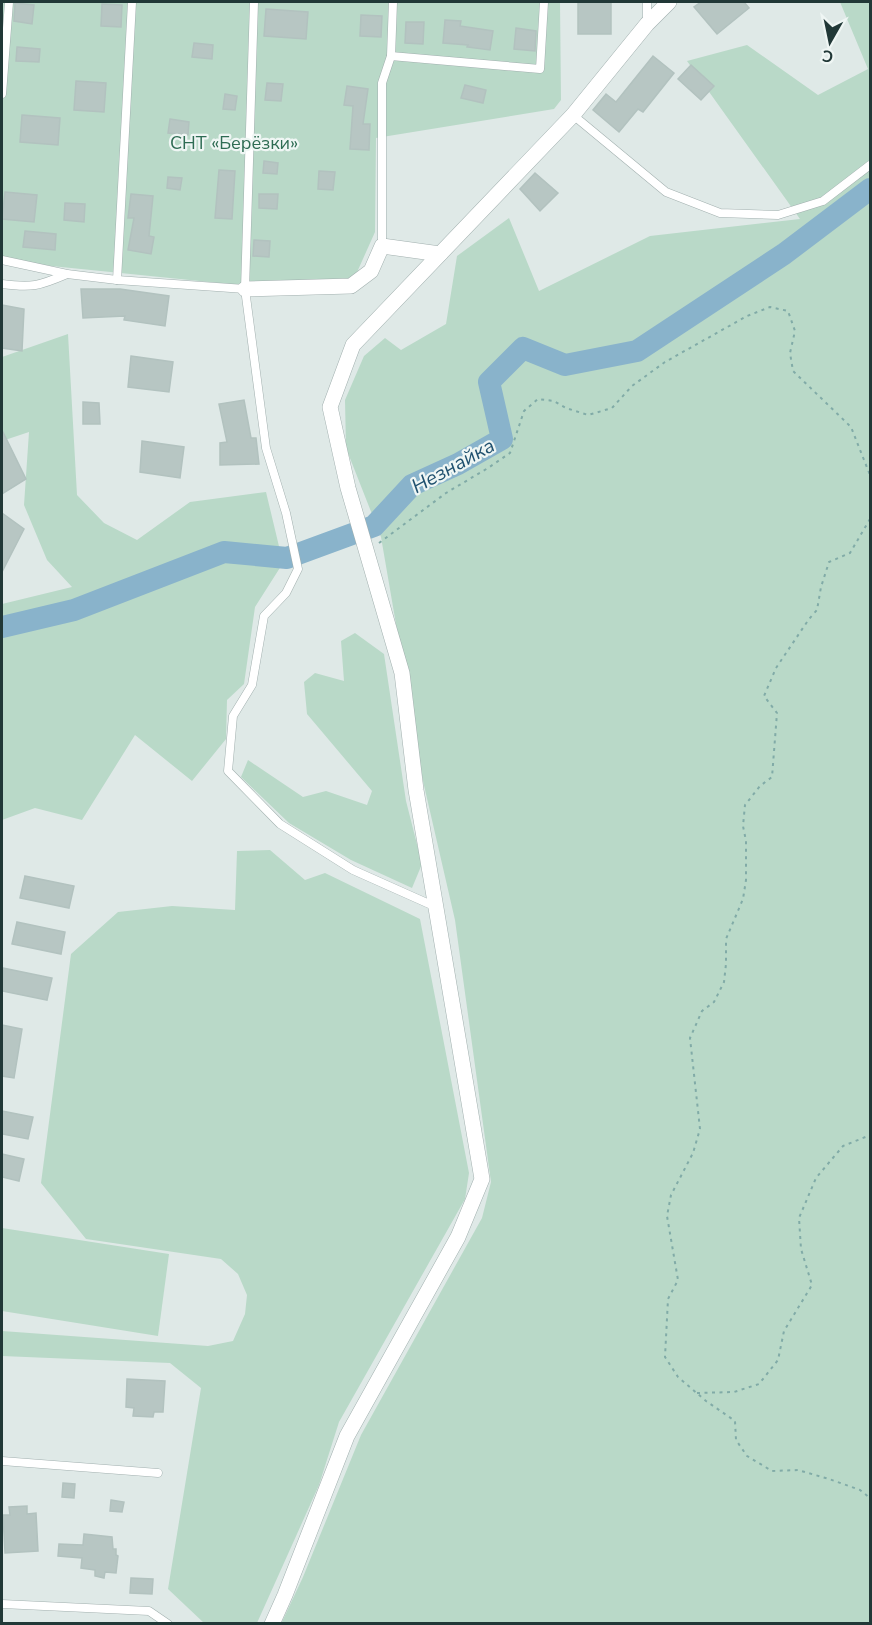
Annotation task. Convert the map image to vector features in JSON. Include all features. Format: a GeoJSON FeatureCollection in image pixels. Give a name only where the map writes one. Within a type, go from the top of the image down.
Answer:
{"type":"FeatureCollection","features":[{"type":"Feature","properties":{"kind":"street"},"geometry":{"type":"LineString","coordinates":[[272,1623],[346,1436],[458,1236],[482,1179],[416,790],[402,673],[348,488],[330,406],[353,345],[573,115],[669,2]]}},
{"type":"Feature","properties":{"kind":"street"},"geometry":{"type":"LineString","coordinates":[[245,289],[351,286],[371,271],[382,246],[440,254]]}},
{"type":"Feature","properties":{"kind":"lane"},"geometry":{"type":"LineString","coordinates":[[2,94],[9,2]]}},
{"type":"Feature","properties":{"kind":"lane"},"geometry":{"type":"LineString","coordinates":[[117,280],[132,2]]}},
{"type":"Feature","properties":{"kind":"lane"},"geometry":{"type":"LineString","coordinates":[[254,2],[245,289],[266,448],[286,513],[298,569],[286,594],[264,616],[252,684],[233,716],[228,771],[280,824],[353,870],[437,908]]}},
{"type":"Feature","properties":{"kind":"lane"},"geometry":{"type":"LineString","coordinates":[[382,246],[382,82],[391,56],[393,2]]}},
{"type":"Feature","properties":{"kind":"lane"},"geometry":{"type":"LineString","coordinates":[[391,56],[540,69],[544,2]]}},
{"type":"Feature","properties":{"kind":"lane"},"geometry":{"type":"LineString","coordinates":[[646,2],[648,24]]}},
{"type":"Feature","properties":{"kind":"lane"},"geometry":{"type":"LineString","coordinates":[[573,115],[666,192],[720,213],[778,215],[823,201],[870,165]]}},
{"type":"Feature","properties":{"kind":"lane"},"geometry":{"type":"LineString","coordinates":[[2,260],[67,274],[117,280],[245,289]]}},
{"type":"Feature","properties":{"kind":"lane"},"geometry":{"type":"LineString","coordinates":[[2,284],[26,288],[42,285],[67,274]]}},
{"type":"Feature","properties":{"kind":"lane"},"geometry":{"type":"LineString","coordinates":[[2,1461],[158,1473]]}},
{"type":"Feature","properties":{"kind":"lane"},"geometry":{"type":"LineString","coordinates":[[2,1604],[149,1611],[168,1623]]}},
{"type":"Feature","properties":{"kind":"path"},"geometry":{"type":"LineString","coordinates":[[367,553],[446,493],[510,453],[524,411],[538,399],[554,401],[566,408],[588,415],[612,408],[632,386],[665,362],[747,316],[770,307],[788,311],[795,331],[790,353],[793,370],[851,427],[870,475]]}},
{"type":"Feature","properties":{"kind":"path"},"geometry":{"type":"LineString","coordinates":[[870,519],[850,553],[829,562],[817,610],[776,668],[764,696],[777,713],[772,777],[760,786],[745,806],[743,826],[746,841],[746,880],[743,899],[726,939],[724,982],[714,1002],[702,1011],[690,1038],[700,1129],[693,1153],[672,1195],[668,1216],[678,1280],[668,1299],[665,1357],[678,1377],[735,1421],[736,1440],[747,1456],[772,1472],[798,1470],[860,1490],[870,1498]]}},
{"type":"Feature","properties":{"kind":"path"},"geometry":{"type":"LineString","coordinates":[[696,1393],[734,1392],[759,1384],[778,1360],[784,1331],[812,1285],[801,1250],[800,1218],[816,1178],[843,1146],[870,1137]]}},
{"type":"Feature","properties":{"kind":"green space","name":"СНТ «Берёзки»"},"geometry":{"type":"Polygon","coordinates":[[[2,2],[560,2],[561,100],[554,109],[376,138],[375,232],[354,279],[239,285],[2,261],[2,2]]]}},
{"type":"Feature","properties":{"kind":"green space"},"geometry":{"type":"Polygon","coordinates":[[[840,2],[870,2],[870,1623],[281,1624],[303,1577],[361,1435],[482,1218],[491,1182],[455,920],[423,781],[381,537],[346,448],[345,400],[364,356],[385,338],[401,350],[446,324],[457,256],[509,218],[539,291],[650,236],[800,219],[687,61],[747,45],[818,95],[868,69],[840,2]]]}},
{"type":"Feature","properties":{"kind":"green space"},"geometry":{"type":"Polygon","coordinates":[[[68,334],[77,495],[104,523],[137,540],[190,502],[266,492],[283,563],[255,607],[244,684],[227,700],[226,739],[192,781],[135,735],[82,820],[35,808],[2,820],[2,604],[72,587],[47,560],[24,505],[29,432],[2,441],[2,357],[68,334]]]}},
{"type":"Feature","properties":{"kind":"green space"},"geometry":{"type":"Polygon","coordinates":[[[355,633],[384,654],[406,801],[422,864],[412,888],[351,860],[289,823],[241,777],[248,760],[303,797],[326,791],[367,805],[372,791],[307,714],[304,682],[315,673],[344,681],[341,641],[355,633]]]}},
{"type":"Feature","properties":{"kind":"green space"},"geometry":{"type":"Polygon","coordinates":[[[270,850],[305,880],[325,873],[420,919],[469,1173],[465,1199],[339,1422],[319,1485],[257,1623],[204,1623],[168,1589],[201,1388],[170,1363],[2,1356],[2,1331],[208,1346],[233,1341],[245,1314],[247,1295],[238,1274],[221,1259],[86,1239],[41,1183],[71,954],[118,912],[172,906],[235,910],[237,851],[270,850]]]}},
{"type":"Feature","properties":{"kind":"green space"},"geometry":{"type":"Polygon","coordinates":[[[2,1228],[169,1254],[158,1336],[2,1311],[2,1228]]]}},
{"type":"Feature","properties":{"kind":"building"},"geometry":{"type":"Polygon","coordinates":[[[578,2],[611,2],[611,34],[578,34],[578,2]]]}},
{"type":"Feature","properties":{"kind":"building"},"geometry":{"type":"Polygon","coordinates":[[[701,2],[744,2],[749,8],[717,34],[694,7],[701,2]]]}},
{"type":"Feature","properties":{"kind":"building"},"geometry":{"type":"Polygon","coordinates":[[[15,3],[34,5],[32,24],[14,21],[15,3]]]}},
{"type":"Feature","properties":{"kind":"building"},"geometry":{"type":"Polygon","coordinates":[[[102,4],[122,5],[121,27],[101,26],[102,4]]]}},
{"type":"Feature","properties":{"kind":"building"},"geometry":{"type":"Polygon","coordinates":[[[266,9],[308,12],[306,39],[264,36],[266,9]]]}},
{"type":"Feature","properties":{"kind":"building"},"geometry":{"type":"Polygon","coordinates":[[[361,15],[382,16],[381,37],[360,36],[361,15]]]}},
{"type":"Feature","properties":{"kind":"building"},"geometry":{"type":"Polygon","coordinates":[[[445,20],[461,21],[460,26],[493,31],[490,50],[443,43],[445,20]]]}},
{"type":"Feature","properties":{"kind":"building"},"geometry":{"type":"Polygon","coordinates":[[[406,22],[424,22],[423,44],[405,43],[406,22]]]}},
{"type":"Feature","properties":{"kind":"building"},"geometry":{"type":"Polygon","coordinates":[[[516,28],[536,31],[535,51],[514,49],[516,28]]]}},
{"type":"Feature","properties":{"kind":"building"},"geometry":{"type":"Polygon","coordinates":[[[194,43],[213,45],[212,59],[192,57],[194,43]]]}},
{"type":"Feature","properties":{"kind":"building"},"geometry":{"type":"Polygon","coordinates":[[[17,47],[40,49],[39,62],[16,61],[17,47]]]}},
{"type":"Feature","properties":{"kind":"building"},"geometry":{"type":"Polygon","coordinates":[[[653,56],[674,73],[643,112],[638,109],[619,132],[593,110],[606,94],[616,102],[653,56]]]}},
{"type":"Feature","properties":{"kind":"building"},"geometry":{"type":"Polygon","coordinates":[[[691,65],[714,86],[701,100],[678,79],[691,65]]]}},
{"type":"Feature","properties":{"kind":"building"},"geometry":{"type":"Polygon","coordinates":[[[76,81],[106,83],[104,112],[74,110],[76,81]]]}},
{"type":"Feature","properties":{"kind":"building"},"geometry":{"type":"Polygon","coordinates":[[[267,83],[283,84],[281,101],[265,100],[267,83]]]}},
{"type":"Feature","properties":{"kind":"building"},"geometry":{"type":"Polygon","coordinates":[[[465,85],[486,90],[483,103],[461,98],[465,85]]]}},
{"type":"Feature","properties":{"kind":"building"},"geometry":{"type":"Polygon","coordinates":[[[347,86],[368,89],[363,124],[370,124],[369,150],[350,149],[353,106],[344,105],[347,86]]]}},
{"type":"Feature","properties":{"kind":"building"},"geometry":{"type":"Polygon","coordinates":[[[225,94],[237,96],[235,110],[223,109],[225,94]]]}},
{"type":"Feature","properties":{"kind":"building"},"geometry":{"type":"Polygon","coordinates":[[[22,115],[60,118],[58,145],[20,142],[22,115]]]}},
{"type":"Feature","properties":{"kind":"building"},"geometry":{"type":"Polygon","coordinates":[[[170,119],[189,122],[188,135],[168,133],[170,119]]]}},
{"type":"Feature","properties":{"kind":"building"},"geometry":{"type":"Polygon","coordinates":[[[264,161],[278,163],[277,174],[263,173],[264,161]]]}},
{"type":"Feature","properties":{"kind":"building"},"geometry":{"type":"Polygon","coordinates":[[[219,170],[235,171],[232,219],[215,218],[219,170]]]}},
{"type":"Feature","properties":{"kind":"building"},"geometry":{"type":"Polygon","coordinates":[[[319,171],[335,172],[333,190],[318,189],[319,171]]]}},
{"type":"Feature","properties":{"kind":"building"},"geometry":{"type":"Polygon","coordinates":[[[535,173],[558,193],[540,211],[520,189],[535,173]]]}},
{"type":"Feature","properties":{"kind":"building"},"geometry":{"type":"Polygon","coordinates":[[[168,177],[182,178],[180,190],[167,188],[168,177]]]}},
{"type":"Feature","properties":{"kind":"building"},"geometry":{"type":"Polygon","coordinates":[[[5,192],[37,195],[34,222],[2,219],[5,192]]]}},
{"type":"Feature","properties":{"kind":"building"},"geometry":{"type":"Polygon","coordinates":[[[131,194],[153,196],[149,236],[154,237],[151,254],[128,250],[134,218],[128,218],[131,194]]]}},
{"type":"Feature","properties":{"kind":"building"},"geometry":{"type":"Polygon","coordinates":[[[259,194],[278,194],[277,209],[259,208],[259,194]]]}},
{"type":"Feature","properties":{"kind":"building"},"geometry":{"type":"Polygon","coordinates":[[[65,203],[85,204],[84,222],[64,220],[65,203]]]}},
{"type":"Feature","properties":{"kind":"building"},"geometry":{"type":"Polygon","coordinates":[[[25,231],[56,234],[55,250],[23,247],[25,231]]]}},
{"type":"Feature","properties":{"kind":"building"},"geometry":{"type":"Polygon","coordinates":[[[254,240],[270,241],[269,257],[253,256],[254,240]]]}},
{"type":"Feature","properties":{"kind":"building"},"geometry":{"type":"Polygon","coordinates":[[[81,289],[120,289],[169,296],[165,326],[124,320],[125,316],[83,318],[81,289]]]}},
{"type":"Feature","properties":{"kind":"building"},"geometry":{"type":"Polygon","coordinates":[[[2,305],[24,309],[22,351],[2,348],[2,305]]]}},
{"type":"Feature","properties":{"kind":"building"},"geometry":{"type":"Polygon","coordinates":[[[131,356],[173,362],[169,392],[128,387],[131,356]]]}},
{"type":"Feature","properties":{"kind":"building"},"geometry":{"type":"Polygon","coordinates":[[[244,400],[251,438],[256,438],[259,464],[220,465],[220,443],[227,442],[219,404],[244,400]]]}},
{"type":"Feature","properties":{"kind":"building"},"geometry":{"type":"Polygon","coordinates":[[[83,402],[99,403],[100,424],[83,424],[83,402]]]}},
{"type":"Feature","properties":{"kind":"building"},"geometry":{"type":"Polygon","coordinates":[[[2,430],[26,479],[2,494],[2,430]]]}},
{"type":"Feature","properties":{"kind":"building"},"geometry":{"type":"Polygon","coordinates":[[[142,441],[184,447],[180,478],[140,472],[142,441]]]}},
{"type":"Feature","properties":{"kind":"building"},"geometry":{"type":"Polygon","coordinates":[[[2,513],[24,529],[2,572],[2,513]]]}},
{"type":"Feature","properties":{"kind":"building"},"geometry":{"type":"Polygon","coordinates":[[[25,876],[74,886],[69,908],[20,898],[25,876]]]}},
{"type":"Feature","properties":{"kind":"building"},"geometry":{"type":"Polygon","coordinates":[[[17,922],[65,932],[61,954],[12,944],[17,922]]]}},
{"type":"Feature","properties":{"kind":"building"},"geometry":{"type":"Polygon","coordinates":[[[3,968],[52,978],[47,1000],[2,991],[3,968]]]}},
{"type":"Feature","properties":{"kind":"building"},"geometry":{"type":"Polygon","coordinates":[[[2,1025],[22,1029],[14,1078],[2,1076],[2,1025]]]}},
{"type":"Feature","properties":{"kind":"building"},"geometry":{"type":"Polygon","coordinates":[[[2,1111],[33,1117],[28,1139],[2,1134],[2,1111]]]}},
{"type":"Feature","properties":{"kind":"building"},"geometry":{"type":"Polygon","coordinates":[[[2,1154],[24,1159],[19,1181],[2,1177],[2,1154]]]}},
{"type":"Feature","properties":{"kind":"building"},"geometry":{"type":"Polygon","coordinates":[[[127,1379],[165,1381],[163,1412],[154,1412],[153,1417],[133,1416],[134,1408],[126,1407],[127,1379]]]}},
{"type":"Feature","properties":{"kind":"building"},"geometry":{"type":"Polygon","coordinates":[[[63,1483],[75,1484],[74,1498],[62,1497],[63,1483]]]}},
{"type":"Feature","properties":{"kind":"building"},"geometry":{"type":"Polygon","coordinates":[[[111,1500],[124,1502],[122,1512],[110,1511],[111,1500]]]}},
{"type":"Feature","properties":{"kind":"building"},"geometry":{"type":"Polygon","coordinates":[[[27,1506],[27,1514],[36,1513],[38,1551],[5,1553],[3,1515],[10,1515],[9,1507],[27,1506]]]}},
{"type":"Feature","properties":{"kind":"building"},"geometry":{"type":"Polygon","coordinates":[[[84,1534],[112,1537],[113,1549],[116,1549],[118,1556],[116,1573],[105,1572],[104,1578],[95,1576],[95,1570],[81,1568],[82,1558],[58,1556],[59,1544],[83,1545],[84,1534]]]}},
{"type":"Feature","properties":{"kind":"building"},"geometry":{"type":"Polygon","coordinates":[[[131,1578],[153,1579],[152,1594],[130,1593],[131,1578]]]}},
{"type":"Feature","properties":{"kind":"waterway","name":"Незнайка"},"geometry":{"type":"LineString","coordinates":[[2,627],[74,610],[224,552],[287,558],[374,526],[412,485],[458,464],[502,439],[489,382],[523,348],[565,365],[637,351],[784,254],[870,189]]}}]}
